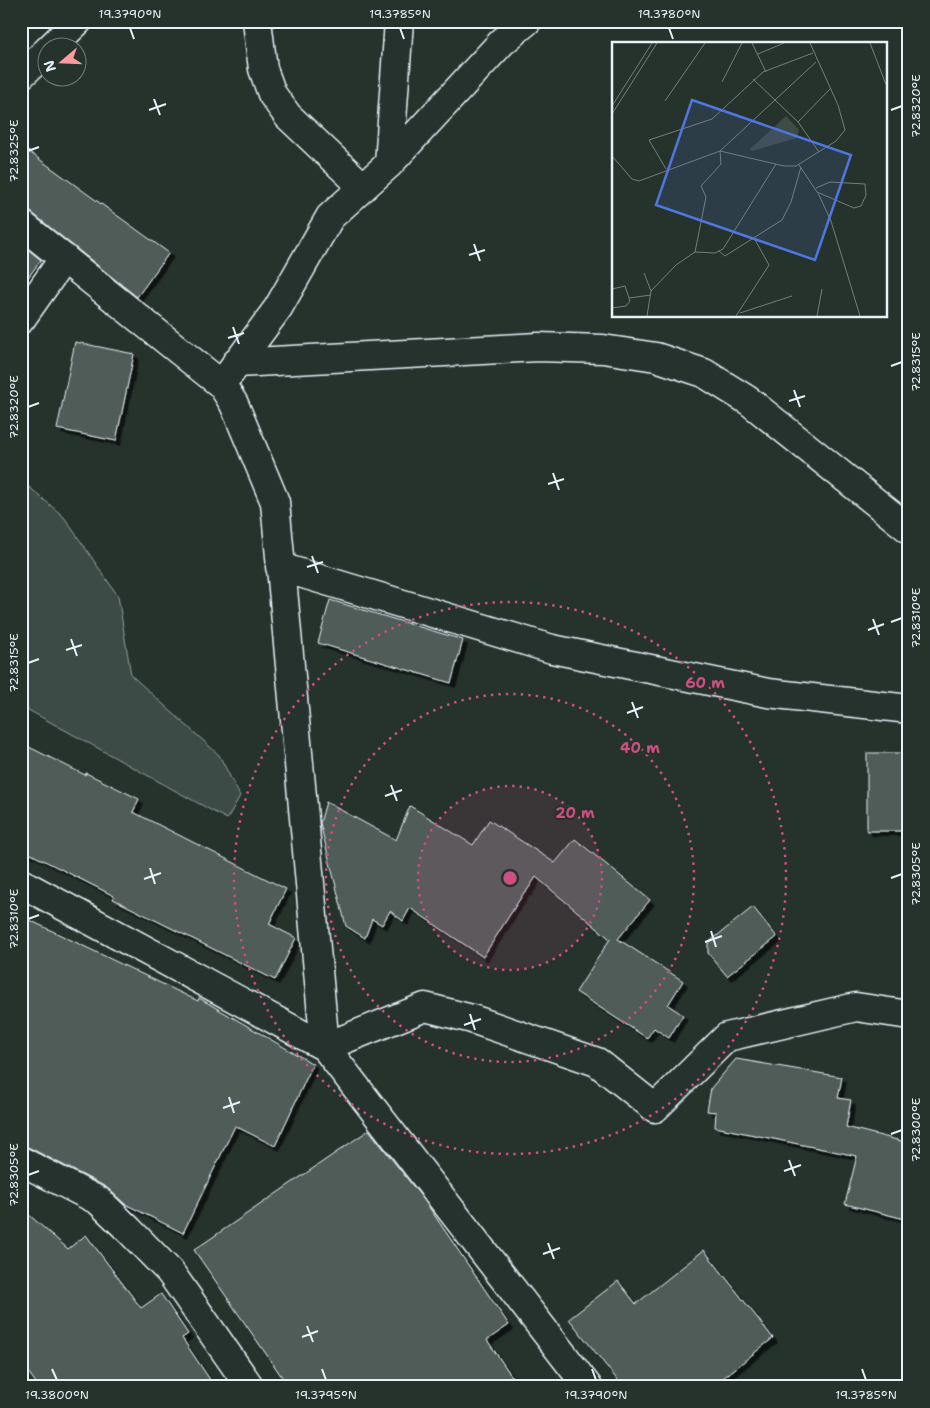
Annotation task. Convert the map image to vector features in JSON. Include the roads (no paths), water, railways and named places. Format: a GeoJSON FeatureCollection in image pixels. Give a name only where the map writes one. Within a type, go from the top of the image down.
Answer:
{"type":"FeatureCollection","features":[{"type":"Feature","properties":{"kind":"street"},"geometry":{"type":"LineString","coordinates":[[60,38],[78,21]]}},
{"type":"Feature","properties":{"kind":"street"},"geometry":{"type":"LineString","coordinates":[[257,21],[263,69],[272,94],[288,116],[363,187]]}},
{"type":"Feature","properties":{"kind":"street"},"geometry":{"type":"LineString","coordinates":[[389,164],[399,21]]}},
{"type":"Feature","properties":{"kind":"street"},"geometry":{"type":"LineString","coordinates":[[325,1047],[275,502],[234,404],[229,374],[278,308],[330,217],[389,164],[502,42],[527,21]]}},
{"type":"Feature","properties":{"kind":"street"},"geometry":{"type":"LineString","coordinates":[[21,75],[38,59]]}},
{"type":"Feature","properties":{"kind":"street"},"geometry":{"type":"LineString","coordinates":[[21,224],[64,258],[229,374],[538,347],[603,349],[656,357],[704,372],[749,401],[909,529]]}},
{"type":"Feature","properties":{"kind":"street"},"geometry":{"type":"LineString","coordinates":[[21,319],[64,258]]}},
{"type":"Feature","properties":{"kind":"street"},"geometry":{"type":"LineString","coordinates":[[280,567],[552,650],[768,693],[909,709]]}},
{"type":"Feature","properties":{"kind":"street"},"geometry":{"type":"LineString","coordinates":[[21,884],[325,1047],[588,1387]]}},
{"type":"Feature","properties":{"kind":"street"},"geometry":{"type":"LineString","coordinates":[[325,1047],[425,1007],[472,1019],[598,1062],[655,1108],[727,1037],[856,1007],[909,1015]]}},
{"type":"Feature","properties":{"kind":"street"},"geometry":{"type":"LineString","coordinates":[[21,1161],[99,1201],[129,1230],[170,1272],[250,1387]]}}]}
